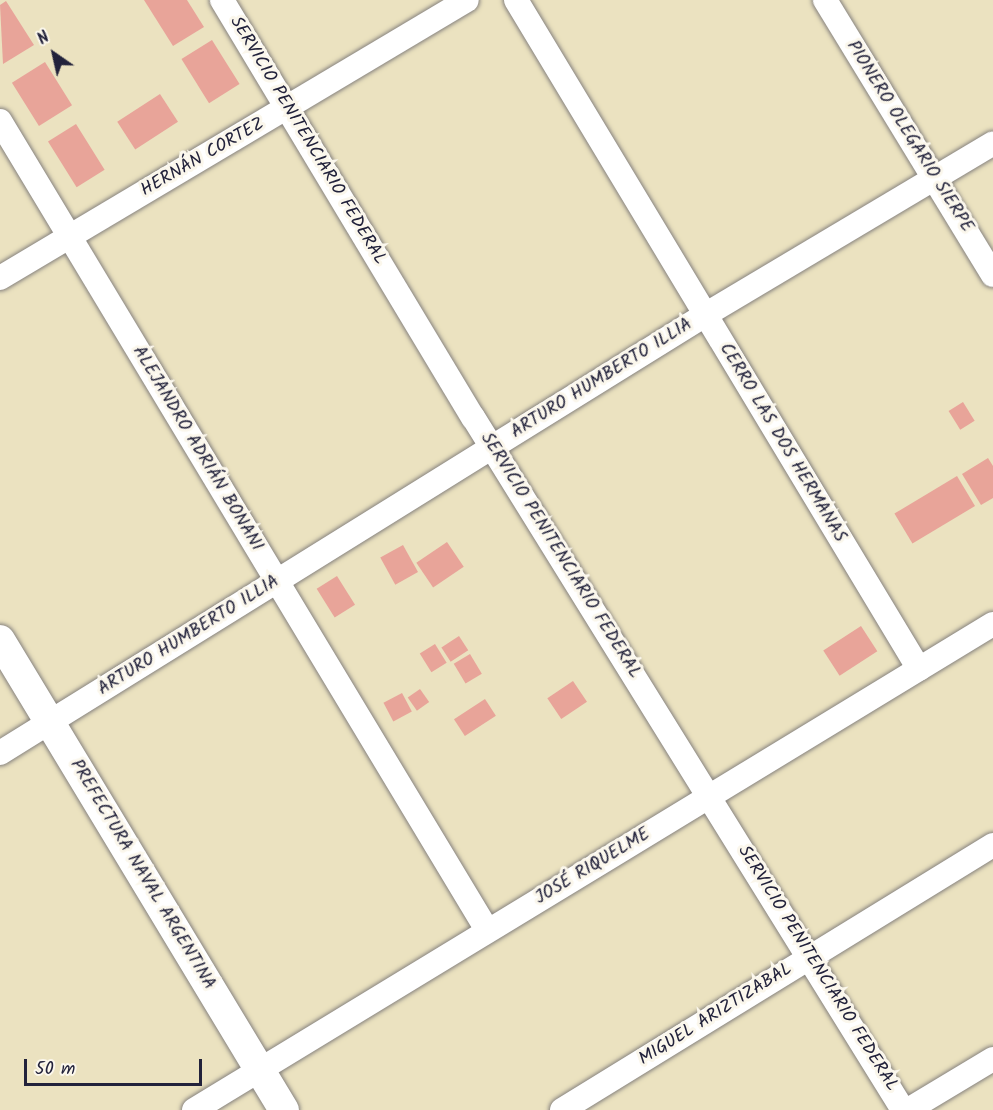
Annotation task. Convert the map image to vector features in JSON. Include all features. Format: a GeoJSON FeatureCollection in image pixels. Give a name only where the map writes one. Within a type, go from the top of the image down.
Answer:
{"type":"FeatureCollection","features":[{"type":"Feature","properties":{"kind":"main road","name":"PREFECTURA NAVAL ARGENTINA"},"geometry":{"type":"LineString","coordinates":[[0,640],[284,1110]]}},
{"type":"Feature","properties":{"kind":"street","name":"SERVICIO PENITENCIARIO FEDERAL"},"geometry":{"type":"LineString","coordinates":[[222,0],[493,448],[903,1110]]}},
{"type":"Feature","properties":{"kind":"street","name":"HERNÁN CORTEZ"},"geometry":{"type":"LineString","coordinates":[[0,278],[467,0]]}},
{"type":"Feature","properties":{"kind":"street","name":"CERRO LAS DOS HERMANAS"},"geometry":{"type":"LineString","coordinates":[[516,0],[919,669]]}},
{"type":"Feature","properties":{"kind":"street","name":"PIONERO OLEGARIO SIERPE"},"geometry":{"type":"LineString","coordinates":[[825,0],[993,275]]}},
{"type":"Feature","properties":{"kind":"street","name":"ALEJANDRO ADRIÁN BONANI"},"geometry":{"type":"LineString","coordinates":[[0,121],[487,930]]}},
{"type":"Feature","properties":{"kind":"street","name":"ARTURO HUMBERTO ILLIA"},"geometry":{"type":"LineString","coordinates":[[0,753],[705,315],[993,143]]}},
{"type":"Feature","properties":{"kind":"street","name":"JOSÉ RIQUELME"},"geometry":{"type":"LineString","coordinates":[[194,1110],[993,624]]}},
{"type":"Feature","properties":{"kind":"street","name":"MIGUEL ARIZTIZABAL"},"geometry":{"type":"LineString","coordinates":[[562,1110],[993,845]]}},
{"type":"Feature","properties":{"kind":"street"},"geometry":{"type":"LineString","coordinates":[[908,1110],[993,1059]]}},
{"type":"Feature","properties":{"kind":"building"},"geometry":{"type":"Polygon","coordinates":[[[144,0],[187,0],[204,27],[173,46],[144,0]]]}},
{"type":"Feature","properties":{"kind":"building"},"geometry":{"type":"Polygon","coordinates":[[[6,1],[34,45],[3,64],[0,5],[6,1]]]}},
{"type":"Feature","properties":{"kind":"building"},"geometry":{"type":"Polygon","coordinates":[[[212,40],[240,84],[209,103],[181,59],[212,40]]]}},
{"type":"Feature","properties":{"kind":"building"},"geometry":{"type":"Polygon","coordinates":[[[45,62],[72,105],[39,126],[12,83],[45,62]]]}},
{"type":"Feature","properties":{"kind":"building"},"geometry":{"type":"Polygon","coordinates":[[[160,94],[178,122],[135,149],[117,122],[160,94]]]}},
{"type":"Feature","properties":{"kind":"building"},"geometry":{"type":"Polygon","coordinates":[[[76,124],[105,170],[77,187],[48,141],[76,124]]]}},
{"type":"Feature","properties":{"kind":"building"},"geometry":{"type":"Polygon","coordinates":[[[963,402],[975,421],[960,430],[949,411],[963,402]]]}},
{"type":"Feature","properties":{"kind":"building"},"geometry":{"type":"Polygon","coordinates":[[[988,458],[993,466],[993,498],[981,505],[962,474],[988,458]]]}},
{"type":"Feature","properties":{"kind":"building"},"geometry":{"type":"Polygon","coordinates":[[[957,476],[975,506],[912,544],[894,514],[957,476]]]}},
{"type":"Feature","properties":{"kind":"building"},"geometry":{"type":"Polygon","coordinates":[[[447,542],[464,567],[433,588],[416,563],[447,542]]]}},
{"type":"Feature","properties":{"kind":"building"},"geometry":{"type":"Polygon","coordinates":[[[403,545],[418,572],[395,585],[380,558],[403,545]]]}},
{"type":"Feature","properties":{"kind":"building"},"geometry":{"type":"Polygon","coordinates":[[[337,576],[355,605],[335,618],[317,589],[337,576]]]}},
{"type":"Feature","properties":{"kind":"building"},"geometry":{"type":"Polygon","coordinates":[[[861,626],[877,651],[840,676],[823,651],[861,626]]]}},
{"type":"Feature","properties":{"kind":"building"},"geometry":{"type":"Polygon","coordinates":[[[459,636],[468,650],[451,662],[441,647],[459,636]]]}},
{"type":"Feature","properties":{"kind":"building"},"geometry":{"type":"Polygon","coordinates":[[[435,644],[447,663],[431,672],[420,654],[435,644]]]}},
{"type":"Feature","properties":{"kind":"building"},"geometry":{"type":"Polygon","coordinates":[[[470,654],[482,674],[466,684],[454,664],[470,654]]]}},
{"type":"Feature","properties":{"kind":"building"},"geometry":{"type":"Polygon","coordinates":[[[573,681],[587,702],[561,719],[547,698],[573,681]]]}},
{"type":"Feature","properties":{"kind":"building"},"geometry":{"type":"Polygon","coordinates":[[[420,689],[429,702],[417,711],[408,698],[420,689]]]}},
{"type":"Feature","properties":{"kind":"building"},"geometry":{"type":"Polygon","coordinates":[[[402,693],[412,712],[393,721],[383,703],[402,693]]]}},
{"type":"Feature","properties":{"kind":"building"},"geometry":{"type":"Polygon","coordinates":[[[485,699],[496,716],[465,736],[454,719],[485,699]]]}}]}
